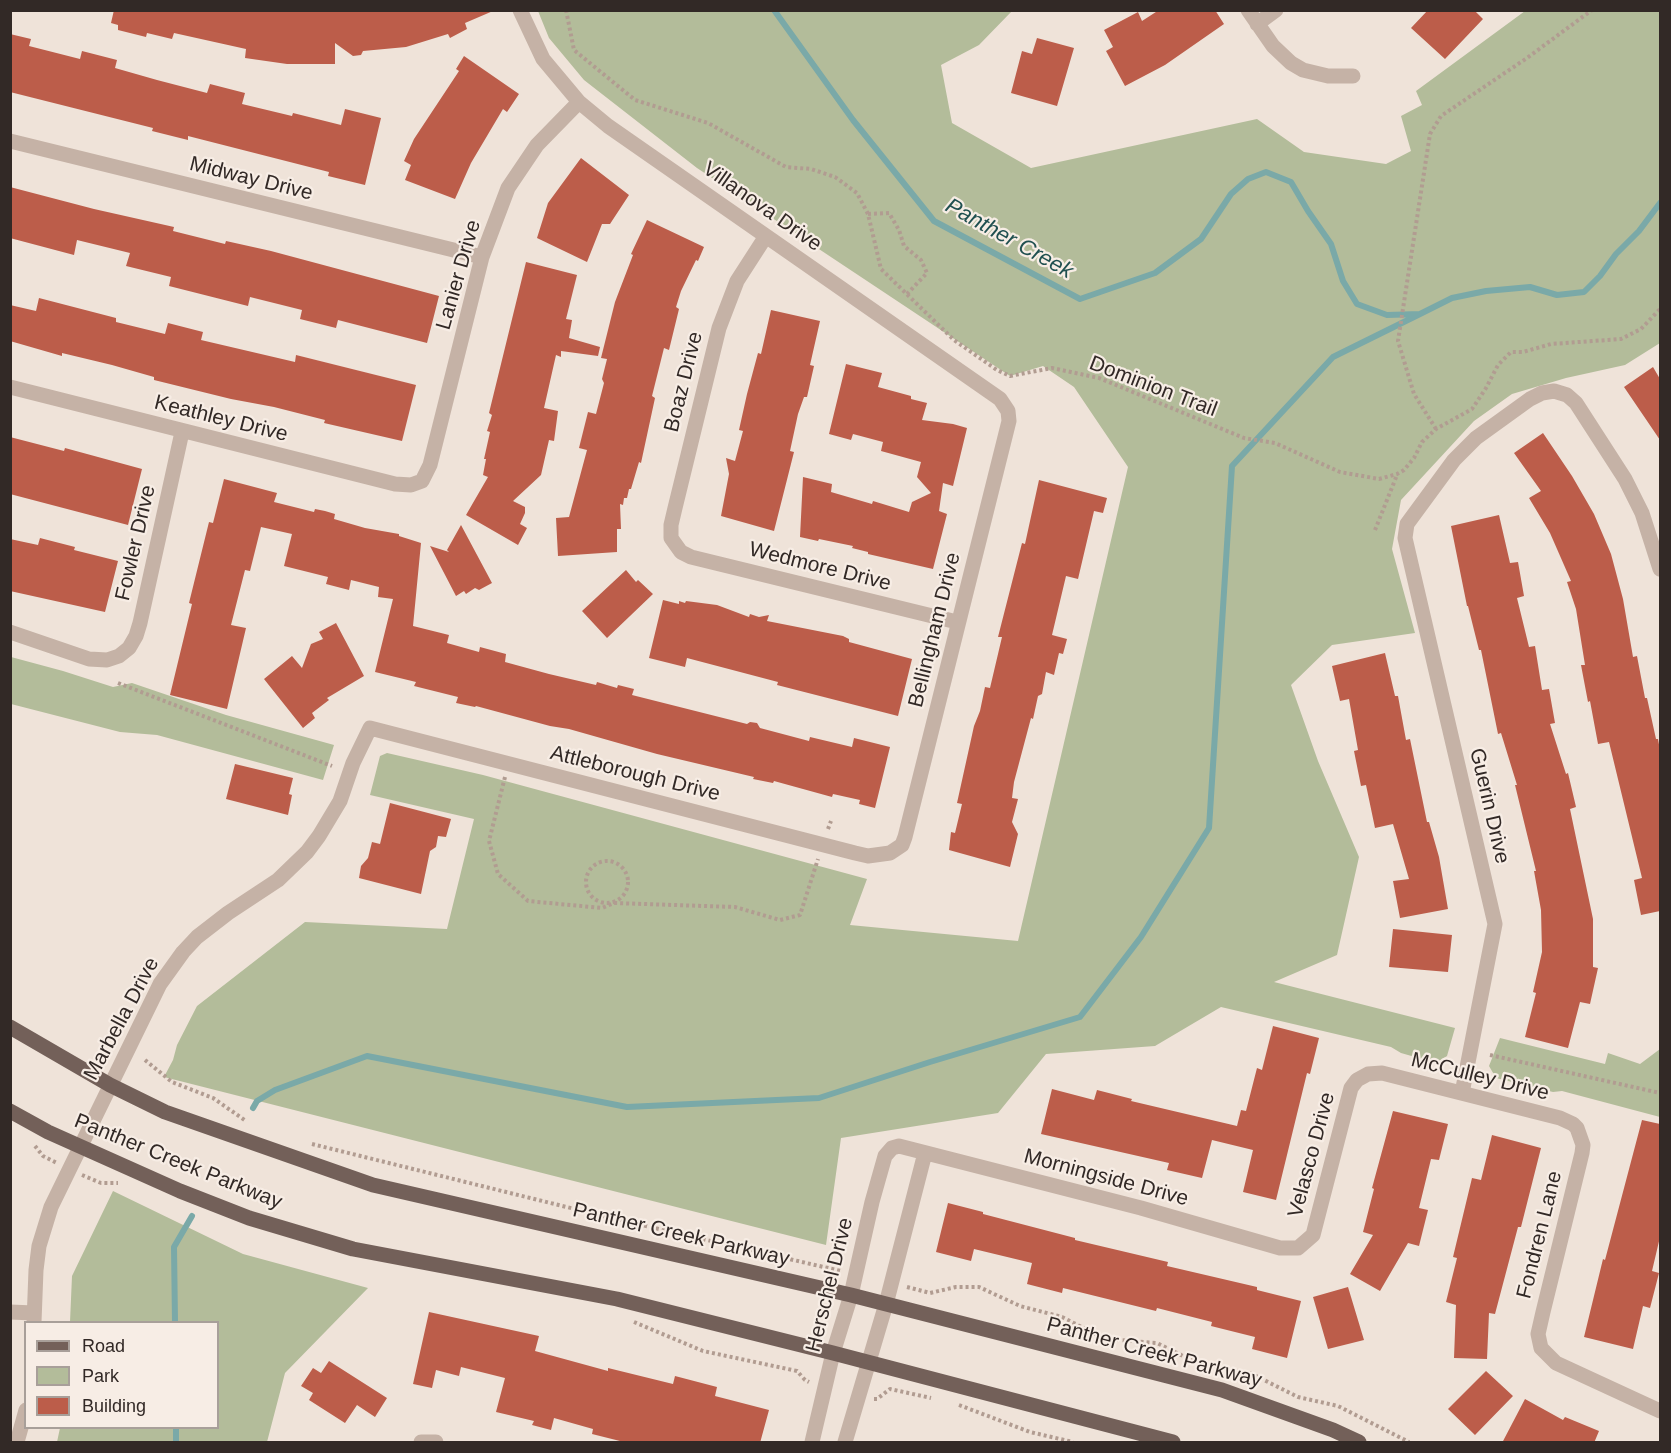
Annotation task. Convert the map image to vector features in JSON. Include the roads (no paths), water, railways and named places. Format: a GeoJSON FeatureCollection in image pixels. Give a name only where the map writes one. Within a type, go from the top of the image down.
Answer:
{"type":"FeatureCollection","features":[{"type":"Feature","properties":{"kind":"main road","name":"Panther Creek Parkway"},"geometry":{"type":"LineString","coordinates":[[10,1027],[110,1086],[165,1112],[373,1185],[850,1295],[1222,1390],[1333,1430],[1359,1443]]}},
{"type":"Feature","properties":{"kind":"main road","name":"Panther Creek Parkway"},"geometry":{"type":"LineString","coordinates":[[10,1111],[48,1132],[151,1179],[249,1218],[352,1249],[617,1299],[833,1353],[1173,1443]]}},
{"type":"Feature","properties":{"kind":"street","name":"Villanova Drive"},"geometry":{"type":"LineString","coordinates":[[520,10],[543,59],[579,102],[608,126],[1000,399],[1008,411]]}},
{"type":"Feature","properties":{"kind":"street"},"geometry":{"type":"LineString","coordinates":[[1248,10],[1273,46],[1291,63],[1303,70],[1328,76],[1353,76]]}},
{"type":"Feature","properties":{"kind":"street"},"geometry":{"type":"LineString","coordinates":[[1257,24],[1276,10]]}},
{"type":"Feature","properties":{"kind":"street","name":"Lanier Drive"},"geometry":{"type":"LineString","coordinates":[[422,481],[430,465],[482,257],[508,188],[537,145],[579,102]]}},
{"type":"Feature","properties":{"kind":"street","name":"Midway Drive"},"geometry":{"type":"LineString","coordinates":[[10,141],[482,257]]}},
{"type":"Feature","properties":{"kind":"street","name":"Boaz Drive"},"geometry":{"type":"LineString","coordinates":[[676,546],[671,538],[671,525],[719,328],[737,281],[766,236]]}},
{"type":"Feature","properties":{"kind":"street","name":"Keathley Drive"},"geometry":{"type":"LineString","coordinates":[[10,387],[395,484],[411,485],[422,481]]}},
{"type":"Feature","properties":{"kind":"street","name":"Guerin Drive"},"geometry":{"type":"LineString","coordinates":[[1462,1093],[1495,924],[1405,538],[1410,518],[1454,460],[1476,438],[1536,396],[1554,391],[1560,392],[1576,403],[1586,416],[1625,478],[1642,513],[1660,569]]}},
{"type":"Feature","properties":{"kind":"street","name":"Bellingham Drive"},"geometry":{"type":"LineString","coordinates":[[890,853],[902,845],[905,837],[1009,421],[1008,411]]}},
{"type":"Feature","properties":{"kind":"street","name":"Fowler Drive"},"geometry":{"type":"LineString","coordinates":[[10,632],[89,659],[107,660],[119,656],[129,648],[136,636],[182,432]]}},
{"type":"Feature","properties":{"kind":"street","name":"Wedmore Drive"},"geometry":{"type":"LineString","coordinates":[[676,546],[681,552],[706,561],[957,622]]}},
{"type":"Feature","properties":{"kind":"street","name":"Attleborough Drive"},"geometry":{"type":"LineString","coordinates":[[370,728],[868,856],[890,853]]}},
{"type":"Feature","properties":{"kind":"street","name":"Marbella Drive"},"geometry":{"type":"LineString","coordinates":[[34,1318],[36,1270],[45,1223],[57,1192],[160,984],[183,952],[212,924],[278,880],[307,852],[340,801],[353,763],[370,728]]}},
{"type":"Feature","properties":{"kind":"street","name":"McCulley Drive"},"geometry":{"type":"LineString","coordinates":[[1365,1076],[1382,1074],[1566,1120],[1573,1124],[1580,1133]]}},
{"type":"Feature","properties":{"kind":"street","name":"Velasco Drive"},"geometry":{"type":"LineString","coordinates":[[1302,1246],[1312,1235],[1348,1094],[1358,1080],[1365,1076]]}},
{"type":"Feature","properties":{"kind":"street","name":"Fondren Lane"},"geometry":{"type":"LineString","coordinates":[[1580,1133],[1583,1145],[1582,1154],[1538,1334],[1541,1348],[1556,1363],[1660,1411]]}},
{"type":"Feature","properties":{"kind":"street","name":"Morningside Drive"},"geometry":{"type":"LineString","coordinates":[[899,1146],[1141,1208],[1273,1246],[1288,1249],[1302,1246]]}},
{"type":"Feature","properties":{"kind":"street","name":"Herschel Drive"},"geometry":{"type":"LineString","coordinates":[[812,1443],[833,1353],[885,1156],[892,1148],[899,1146]]}},
{"type":"Feature","properties":{"kind":"street"},"geometry":{"type":"LineString","coordinates":[[845,1443],[886,1305],[925,1153]]}},
{"type":"Feature","properties":{"kind":"street"},"geometry":{"type":"LineString","coordinates":[[10,1312],[34,1318]]}},
{"type":"Feature","properties":{"kind":"street"},"geometry":{"type":"LineString","coordinates":[[17,1443],[24,1417]]}},
{"type":"Feature","properties":{"kind":"street"},"geometry":{"type":"LineString","coordinates":[[422,1443],[436,1443]]}},
{"type":"Feature","properties":{"kind":"waterway","name":"Panther Creek"},"geometry":{"type":"LineString","coordinates":[[774,10],[853,120],[934,221],[1080,299],[1155,273],[1201,239],[1231,194],[1248,179],[1266,172],[1291,182],[1331,244],[1343,281],[1357,304],[1387,315],[1420,314],[1452,298],[1486,291],[1530,287],[1557,295],[1584,292],[1639,231],[1660,203]]}},
{"type":"Feature","properties":{"kind":"waterway"},"geometry":{"type":"LineString","coordinates":[[253,1108],[257,1101],[275,1090],[367,1056],[627,1107],[819,1098],[1080,1017],[1141,937],[1209,828],[1232,466],[1333,357],[1420,314]]}},
{"type":"Feature","properties":{"kind":"waterway"},"geometry":{"type":"LineString","coordinates":[[175,1321],[174,1247],[192,1216]]}},
{"type":"Feature","properties":{"kind":"waterway"},"geometry":{"type":"LineString","coordinates":[[176,1429],[176,1442]]}}]}
